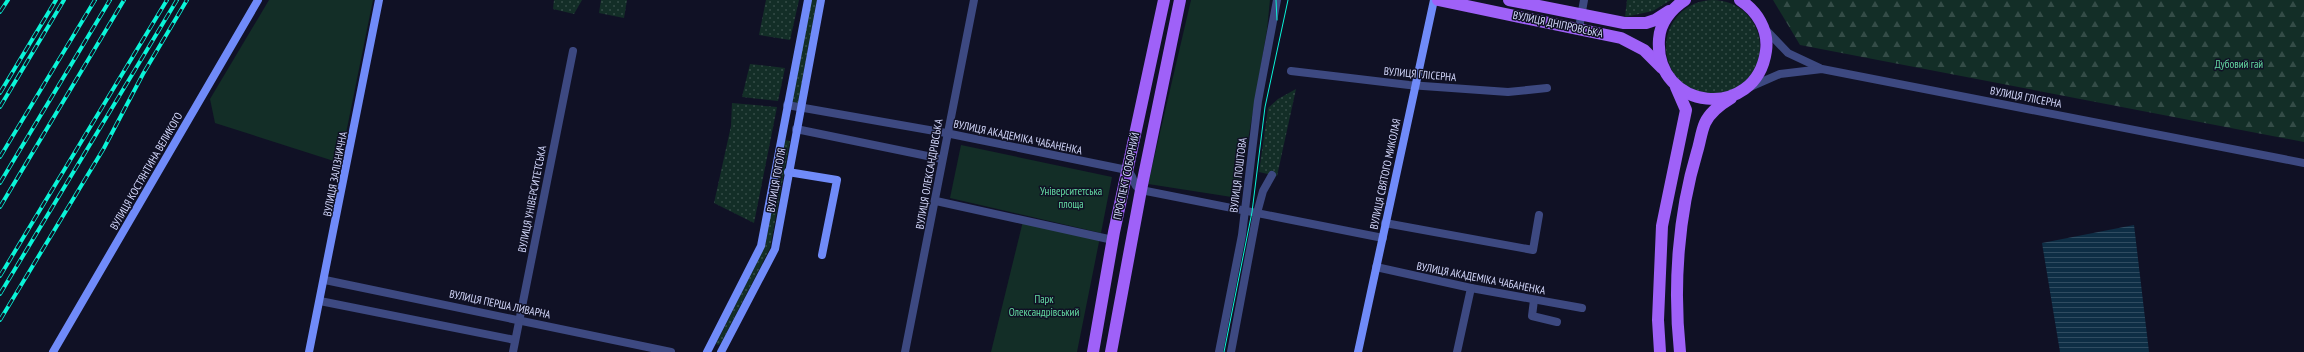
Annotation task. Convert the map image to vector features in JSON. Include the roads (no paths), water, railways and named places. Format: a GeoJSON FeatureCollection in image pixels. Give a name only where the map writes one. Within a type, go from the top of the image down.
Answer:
{"type":"FeatureCollection","features":[{"type":"Feature","properties":{"kind":"main road","name":"ПРОСПЕКТ СОБОРНИЙ"},"geometry":{"type":"LineString","coordinates":[[1093,352],[1112,240],[1164,0]]}},
{"type":"Feature","properties":{"kind":"main road","name":"ПРОСПЕКТ СОБОРНИЙ"},"geometry":{"type":"LineString","coordinates":[[1111,352],[1141,190],[1180,0]]}},
{"type":"Feature","properties":{"kind":"main road","name":"ВУЛИЦЯ ДНІПРОВСЬКА"},"geometry":{"type":"LineString","coordinates":[[1438,0],[1579,28],[1621,38],[1633,43],[1652,58],[1666,73]]}},
{"type":"Feature","properties":{"kind":"main road","name":"ВУЛИЦЯ ДНІПРОВСЬКА"},"geometry":{"type":"LineString","coordinates":[[1509,0],[1624,23],[1646,23],[1655,20],[1681,2]]}},
{"type":"Feature","properties":{"kind":"main road"},"geometry":{"type":"LineString","coordinates":[[1740,0],[1756,14]]}},
{"type":"Feature","properties":{"kind":"main road"},"geometry":{"type":"LineString","coordinates":[[1680,352],[1677,322],[1679,263],[1690,175],[1705,123],[1716,109],[1754,80],[1764,59],[1766,42],[1762,25],[1748,0]]}},
{"type":"Feature","properties":{"kind":"main road"},"geometry":{"type":"LineString","coordinates":[[1660,352],[1658,320],[1659,259],[1662,226],[1674,163],[1686,114],[1684,101],[1666,73],[1660,60],[1659,36],[1669,13],[1681,2]]}},
{"type":"Feature","properties":{"kind":"main road"},"geometry":{"type":"LineString","coordinates":[[1673,83],[1696,97],[1709,100],[1722,99],[1740,92]]}},
{"type":"Feature","properties":{"kind":"main road"},"geometry":{"type":"LineString","coordinates":[[1662,226],[1666,238],[1674,239],[1682,232]]}},
{"type":"Feature","properties":{"kind":"main road"},"geometry":{"type":"LineString","coordinates":[[1659,259],[1666,251],[1673,252],[1679,263]]}},
{"type":"Feature","properties":{"kind":"street","name":"ВУЛИЦЯ КОСТЯНТИНА ВЕЛИКОГО"},"geometry":{"type":"LineString","coordinates":[[53,352],[258,0]]}},
{"type":"Feature","properties":{"kind":"street","name":"ВУЛИЦЯ ЗАЛІЗНИЧНА"},"geometry":{"type":"LineString","coordinates":[[310,352],[379,0]]}},
{"type":"Feature","properties":{"kind":"street","name":"ВУЛИЦЯ ГОГОЛЯ"},"geometry":{"type":"LineString","coordinates":[[707,352],[761,246],[808,0]]}},
{"type":"Feature","properties":{"kind":"street","name":"ВУЛИЦЯ ГОГОЛЯ"},"geometry":{"type":"LineString","coordinates":[[721,352],[775,249],[800,107],[821,0]]}},
{"type":"Feature","properties":{"kind":"street","name":"ВУЛИЦЯ ОЛЕКСАНДРІВСЬКА"},"geometry":{"type":"LineString","coordinates":[[905,352],[936,201],[946,134],[974,0]]}},
{"type":"Feature","properties":{"kind":"street","name":"ВУЛИЦЯ ПОШТОВА"},"geometry":{"type":"LineString","coordinates":[[1218,352],[1246,209],[1258,101],[1277,0]]}},
{"type":"Feature","properties":{"kind":"street","name":"ВУЛИЦЯ СВЯТОГО МИКОЛАЯ"},"geometry":{"type":"LineString","coordinates":[[1358,352],[1434,0]]}},
{"type":"Feature","properties":{"kind":"street"},"geometry":{"type":"LineString","coordinates":[[1579,28],[1584,0]]}},
{"type":"Feature","properties":{"kind":"street"},"geometry":{"type":"LineString","coordinates":[[1762,25],[1788,53],[1822,69]]}},
{"type":"Feature","properties":{"kind":"street","name":"ВУЛИЦЯ УНІВЕРСИТЕТСЬКА"},"geometry":{"type":"LineString","coordinates":[[513,352],[573,51]]}},
{"type":"Feature","properties":{"kind":"street","name":"ВУЛИЦЯ ГЛІСЕРНА"},"geometry":{"type":"LineString","coordinates":[[1740,92],[1780,74],[1822,69],[2304,163]]}},
{"type":"Feature","properties":{"kind":"street","name":"ВУЛИЦЯ ГЛІСЕРНА"},"geometry":{"type":"LineString","coordinates":[[1291,71],[1415,85],[1508,92],[1546,88]]}},
{"type":"Feature","properties":{"kind":"street","name":"ВУЛИЦЯ АКАДЕМІКА ЧАБАНЕНКА"},"geometry":{"type":"LineString","coordinates":[[787,105],[946,134],[1127,170]]}},
{"type":"Feature","properties":{"kind":"street"},"geometry":{"type":"LineString","coordinates":[[796,129],[942,159]]}},
{"type":"Feature","properties":{"kind":"street"},"geometry":{"type":"LineString","coordinates":[[1127,170],[1132,175],[1135,186],[1141,190],[1246,209],[1257,213],[1383,238]]}},
{"type":"Feature","properties":{"kind":"street"},"geometry":{"type":"LineString","coordinates":[[788,172],[837,180],[822,255]]}},
{"type":"Feature","properties":{"kind":"street"},"geometry":{"type":"LineString","coordinates":[[1231,352],[1257,213],[1263,191],[1272,175]]}},
{"type":"Feature","properties":{"kind":"street"},"geometry":{"type":"LineString","coordinates":[[936,201],[1112,240]]}},
{"type":"Feature","properties":{"kind":"street"},"geometry":{"type":"LineString","coordinates":[[1386,223],[1534,250],[1539,215]]}},
{"type":"Feature","properties":{"kind":"street","name":"ВУЛИЦЯ АКАДЕМІКА ЧАБАНЕНКА"},"geometry":{"type":"LineString","coordinates":[[1376,267],[1472,288],[1582,308]]}},
{"type":"Feature","properties":{"kind":"street","name":"ВУЛИЦЯ ПЕРША ЛИВАРНА"},"geometry":{"type":"LineString","coordinates":[[325,280],[671,352]]}},
{"type":"Feature","properties":{"kind":"street"},"geometry":{"type":"LineString","coordinates":[[1457,352],[1472,288]]}},
{"type":"Feature","properties":{"kind":"street"},"geometry":{"type":"LineString","coordinates":[[1534,300],[1532,316],[1557,322]]}},
{"type":"Feature","properties":{"kind":"street"},"geometry":{"type":"LineString","coordinates":[[320,301],[515,340]]}},
{"type":"Feature","properties":{"kind":"water"},"geometry":{"type":"Polygon","coordinates":[[[2134,225],[2149,352],[2060,352],[2042,243],[2134,225]]]}},
{"type":"Feature","properties":{"kind":"tram line"},"geometry":{"type":"LineString","coordinates":[[1276,0],[1277,20]]}},
{"type":"Feature","properties":{"kind":"tram line"},"geometry":{"type":"LineString","coordinates":[[1224,352],[1252,212],[1265,107],[1288,0]]}},
{"type":"Feature","properties":{"kind":"railway"},"geometry":{"type":"LineString","coordinates":[[0,12],[8,0]]}},
{"type":"Feature","properties":{"kind":"railway"},"geometry":{"type":"LineString","coordinates":[[0,93],[56,0]]}},
{"type":"Feature","properties":{"kind":"railway"},"geometry":{"type":"LineString","coordinates":[[0,107],[64,0]]}},
{"type":"Feature","properties":{"kind":"railway"},"geometry":{"type":"LineString","coordinates":[[0,157],[95,0]]}},
{"type":"Feature","properties":{"kind":"railway"},"geometry":{"type":"LineString","coordinates":[[0,183],[110,0]]}},
{"type":"Feature","properties":{"kind":"railway"},"geometry":{"type":"LineString","coordinates":[[0,207],[124,0]]}},
{"type":"Feature","properties":{"kind":"railway"},"geometry":{"type":"LineString","coordinates":[[0,276],[167,0]]}},
{"type":"Feature","properties":{"kind":"railway"},"geometry":{"type":"LineString","coordinates":[[0,294],[177,0]]}},
{"type":"Feature","properties":{"kind":"railway"},"geometry":{"type":"LineString","coordinates":[[0,320],[104,148],[143,74],[187,0]]}},
{"type":"Feature","properties":{"kind":"park label","name":"Дубовий гай"},"geometry":{"type":"Point","coordinates":[2239,64]}},
{"type":"Feature","properties":{"kind":"park label","name":"Університетська площа"},"geometry":{"type":"Point","coordinates":[1071,197]}},
{"type":"Feature","properties":{"kind":"park label","name":"Парк Олександрівський"},"geometry":{"type":"Point","coordinates":[1044,305]}}]}
